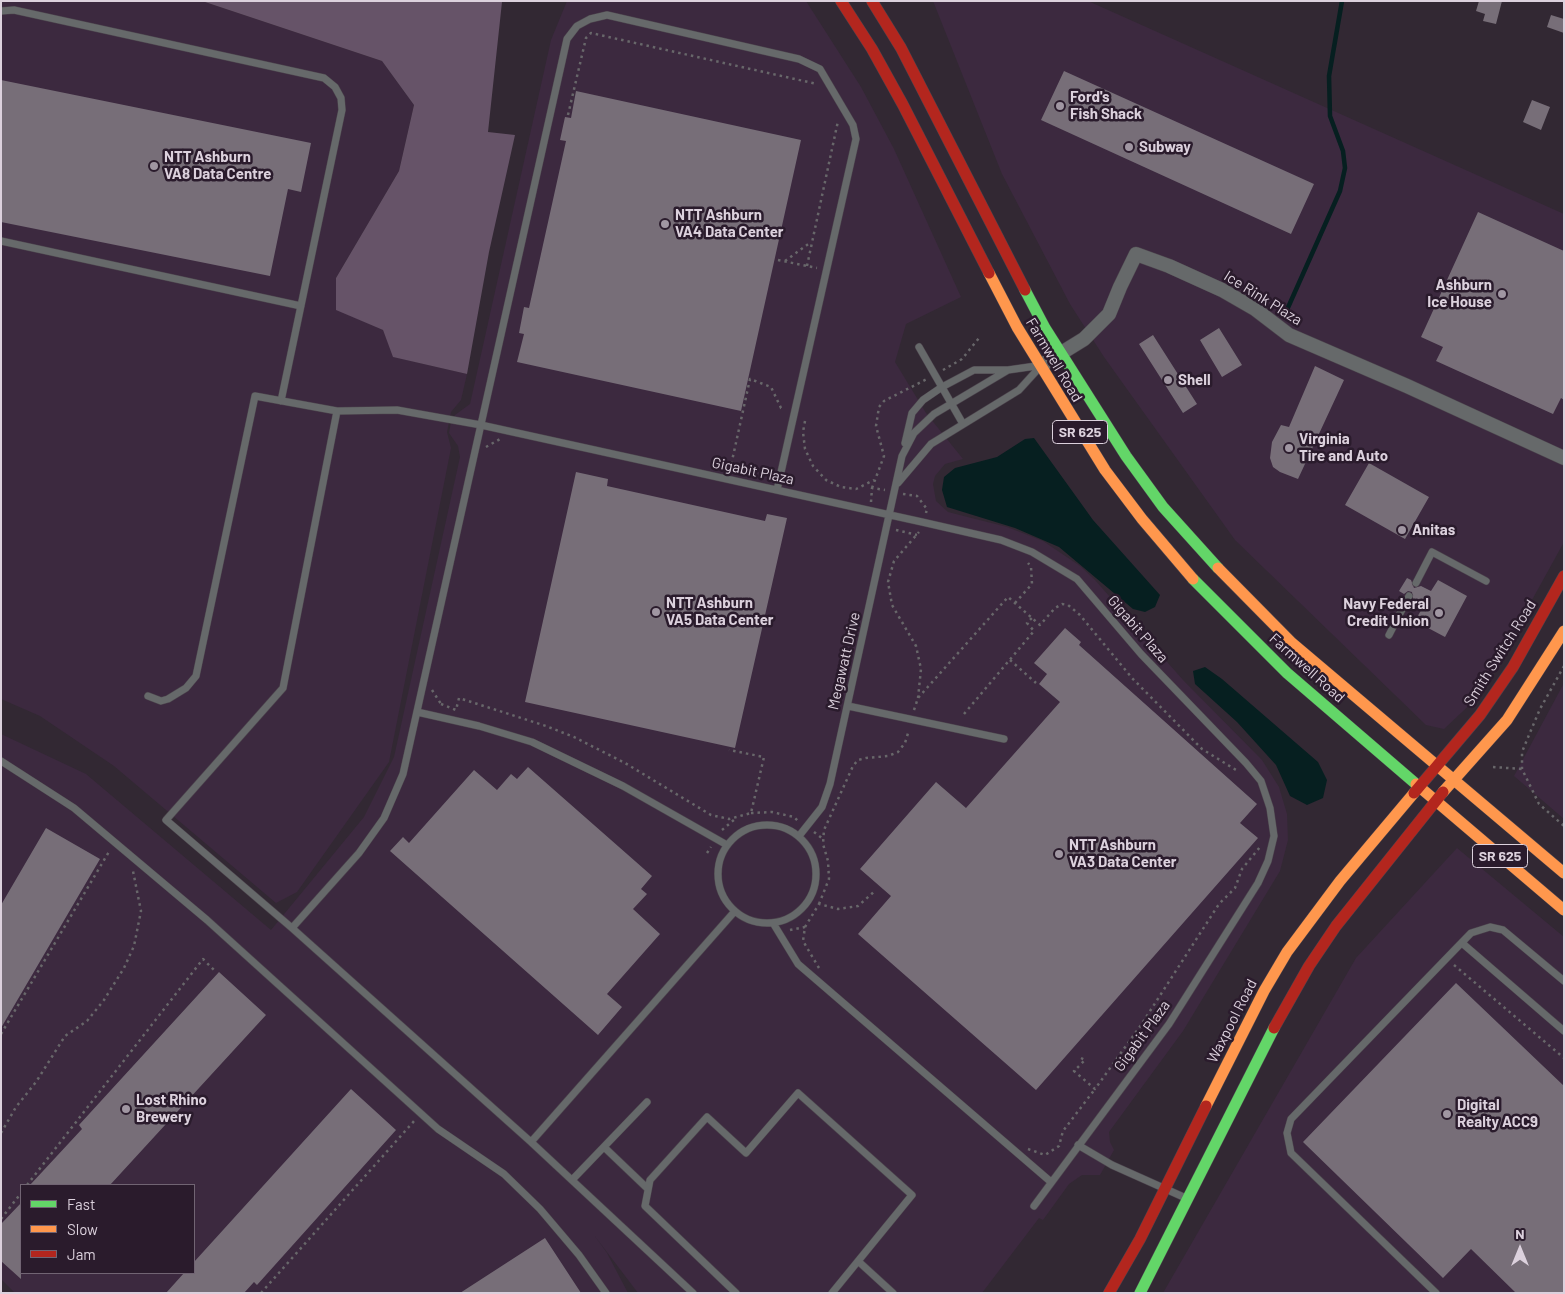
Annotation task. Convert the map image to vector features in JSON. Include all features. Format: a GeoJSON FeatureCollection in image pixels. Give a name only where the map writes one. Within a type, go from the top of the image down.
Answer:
{"type":"FeatureCollection","features":[{"type":"Feature","properties":{"kind":"main road","name":"Farmwell Road"},"geometry":{"type":"LineString","coordinates":[[841,1],[872,49],[943,182],[1017,328],[1042,365],[1072,419],[1105,470],[1184,570],[1287,673],[1419,787]]}},
{"type":"Feature","properties":{"kind":"main road","name":"Farmwell Road"},"geometry":{"type":"LineString","coordinates":[[872,1],[905,57],[1045,328],[1062,352],[1126,456],[1163,507],[1200,550],[1292,643],[1438,767]]}},
{"type":"Feature","properties":{"kind":"main road","name":"Smith Switch Road"},"geometry":{"type":"LineString","coordinates":[[1438,767],[1480,715],[1512,667],[1564,576]]}},
{"type":"Feature","properties":{"kind":"main road"},"geometry":{"type":"LineString","coordinates":[[1140,1293],[1189,1200],[1287,1003],[1309,966],[1336,926],[1435,801],[1507,720],[1564,631]]}},
{"type":"Feature","properties":{"kind":"main road","name":"SR 625"},"geometry":{"type":"LineString","coordinates":[[1438,767],[1564,873]]}},
{"type":"Feature","properties":{"kind":"main road","name":"Waxpool Road"},"geometry":{"type":"LineString","coordinates":[[1109,1293],[1166,1188],[1264,991],[1287,952],[1315,911],[1438,767]]}},
{"type":"Feature","properties":{"kind":"main road","name":"SR 625"},"geometry":{"type":"LineString","coordinates":[[1419,787],[1564,910]]}},
{"type":"Feature","properties":{"kind":"street","name":"Ice Rink Plaza"},"geometry":{"type":"LineString","coordinates":[[1042,365],[1084,339],[1109,314],[1136,254],[1169,266],[1222,290],[1255,309],[1289,335],[1407,386],[1564,458]]}},
{"type":"Feature","properties":{"kind":"lane"},"geometry":{"type":"LineString","coordinates":[[1,11],[14,10],[324,78],[335,87],[341,98],[342,110],[281,401]]}},
{"type":"Feature","properties":{"kind":"lane"},"geometry":{"type":"LineString","coordinates":[[292,928],[359,853],[384,818],[404,774],[567,40],[577,26],[590,19],[607,15],[799,59],[820,69],[853,125],[856,139],[778,490]]}},
{"type":"Feature","properties":{"kind":"lane"},"geometry":{"type":"LineString","coordinates":[[1,241],[301,306]]}},
{"type":"Feature","properties":{"kind":"lane"},"geometry":{"type":"LineString","coordinates":[[918,347],[963,424]]}},
{"type":"Feature","properties":{"kind":"lane"},"geometry":{"type":"LineString","coordinates":[[902,456],[912,413],[923,400],[942,387],[974,370],[1008,370],[1042,365]]}},
{"type":"Feature","properties":{"kind":"lane"},"geometry":{"type":"LineString","coordinates":[[898,483],[930,444],[1019,390],[1042,365]]}},
{"type":"Feature","properties":{"kind":"lane"},"geometry":{"type":"LineString","coordinates":[[902,456],[914,433],[934,414],[1008,370]]}},
{"type":"Feature","properties":{"kind":"lane","name":"Gigabit Plaza"},"geometry":{"type":"LineString","coordinates":[[148,696],[161,701],[186,688],[196,676],[255,396],[337,411],[397,410],[481,425],[871,510],[1001,540],[1032,552],[1077,579],[1140,654],[1261,781],[1270,808],[1274,836],[1268,861],[1258,884],[1169,1024],[1034,1206]]}},
{"type":"Feature","properties":{"kind":"lane"},"geometry":{"type":"LineString","coordinates":[[337,411],[282,688],[166,820],[292,928],[531,1142],[693,1293]]}},
{"type":"Feature","properties":{"kind":"lane","name":"Megawatt Drive"},"geometry":{"type":"LineString","coordinates":[[799,836],[822,807],[830,784],[891,515],[902,456]]}},
{"type":"Feature","properties":{"kind":"lane"},"geometry":{"type":"LineString","coordinates":[[1416,583],[1432,552],[1486,581]]}},
{"type":"Feature","properties":{"kind":"lane"},"geometry":{"type":"LineString","coordinates":[[1389,635],[1409,596]]}},
{"type":"Feature","properties":{"kind":"lane"},"geometry":{"type":"LineString","coordinates":[[848,706],[1004,740]]}},
{"type":"Feature","properties":{"kind":"lane"},"geometry":{"type":"LineString","coordinates":[[417,712],[479,726],[532,742],[623,786],[727,845]]}},
{"type":"Feature","properties":{"kind":"lane"},"geometry":{"type":"LineString","coordinates":[[1,761],[74,808],[207,920],[438,1129],[504,1174],[540,1209],[579,1255],[606,1293]]}},
{"type":"Feature","properties":{"kind":"lane"},"geometry":{"type":"LineString","coordinates":[[769,825],[785,828],[799,836],[809,849],[815,864],[816,880],[811,896],[795,914],[773,923],[757,922],[741,916],[729,906],[721,892],[717,876],[720,860],[727,845],[738,834],[753,827],[769,825]]}},
{"type":"Feature","properties":{"kind":"lane"},"geometry":{"type":"LineString","coordinates":[[531,1142],[735,911]]}},
{"type":"Feature","properties":{"kind":"lane"},"geometry":{"type":"LineString","coordinates":[[773,923],[798,964],[1051,1182]]}},
{"type":"Feature","properties":{"kind":"lane"},"geometry":{"type":"LineString","coordinates":[[1436,1293],[1290,1153],[1287,1133],[1291,1119],[1471,933],[1490,927],[1503,930],[1564,981]]}},
{"type":"Feature","properties":{"kind":"lane"},"geometry":{"type":"LineString","coordinates":[[1462,943],[1564,1031]]}},
{"type":"Feature","properties":{"kind":"lane"},"geometry":{"type":"LineString","coordinates":[[736,1293],[645,1206],[650,1180],[707,1117],[746,1153],[798,1093],[912,1195],[832,1293]]}},
{"type":"Feature","properties":{"kind":"lane"},"geometry":{"type":"LineString","coordinates":[[572,1180],[647,1102]]}},
{"type":"Feature","properties":{"kind":"lane"},"geometry":{"type":"LineString","coordinates":[[1078,1145],[1112,1165],[1189,1200]]}},
{"type":"Feature","properties":{"kind":"lane"},"geometry":{"type":"LineString","coordinates":[[604,1147],[648,1189]]}},
{"type":"Feature","properties":{"kind":"lane"},"geometry":{"type":"LineString","coordinates":[[858,1261],[893,1293]]}},
{"type":"Feature","properties":{"kind":"path"},"geometry":{"type":"LineString","coordinates":[[568,115],[586,38],[591,34],[818,84],[822,91]]}},
{"type":"Feature","properties":{"kind":"path"},"geometry":{"type":"LineString","coordinates":[[807,266],[838,119]]}},
{"type":"Feature","properties":{"kind":"path"},"geometry":{"type":"LineString","coordinates":[[784,261],[812,241]]}},
{"type":"Feature","properties":{"kind":"path"},"geometry":{"type":"LineString","coordinates":[[778,260],[826,270]]}},
{"type":"Feature","properties":{"kind":"path"},"geometry":{"type":"LineString","coordinates":[[806,415],[803,432],[805,449],[813,466],[826,480],[841,487],[856,489],[874,480]]}},
{"type":"Feature","properties":{"kind":"path"},"geometry":{"type":"LineString","coordinates":[[820,971],[803,941],[805,927],[819,904],[829,879],[823,839],[828,820],[844,790],[853,766],[858,760],[888,756],[898,752],[905,743],[918,698],[920,669],[916,646],[892,605],[888,582],[894,561],[917,534],[927,509],[916,496],[872,488],[871,510]]}},
{"type":"Feature","properties":{"kind":"path"},"geometry":{"type":"LineString","coordinates":[[888,527],[926,535]]}},
{"type":"Feature","properties":{"kind":"path"},"geometry":{"type":"LineString","coordinates":[[1015,603],[1032,584],[1031,567],[1027,562]]}},
{"type":"Feature","properties":{"kind":"path"},"geometry":{"type":"LineString","coordinates":[[918,698],[1008,597],[1040,625],[1055,608],[1062,604],[1073,607],[1132,678],[1202,749],[1224,760],[1240,772]]}},
{"type":"Feature","properties":{"kind":"path"},"geometry":{"type":"LineString","coordinates":[[964,714],[1034,631],[1027,623],[1032,618]]}},
{"type":"Feature","properties":{"kind":"path"},"geometry":{"type":"LineString","coordinates":[[1010,660],[1036,683]]}},
{"type":"Feature","properties":{"kind":"path"},"geometry":{"type":"LineString","coordinates":[[1564,666],[1540,709],[1522,752],[1522,769],[1540,804],[1564,826]]}},
{"type":"Feature","properties":{"kind":"path"},"geometry":{"type":"LineString","coordinates":[[441,704],[456,710],[459,698],[574,737],[625,763],[717,818],[736,819],[751,813],[772,812],[784,814],[794,817],[823,839]]}},
{"type":"Feature","properties":{"kind":"path"},"geometry":{"type":"LineString","coordinates":[[729,750],[764,757],[751,813]]}},
{"type":"Feature","properties":{"kind":"path"},"geometry":{"type":"LineString","coordinates":[[1493,767],[1522,769]]}},
{"type":"Feature","properties":{"kind":"path"},"geometry":{"type":"LineString","coordinates":[[1,1034],[115,842]]}},
{"type":"Feature","properties":{"kind":"path"},"geometry":{"type":"LineString","coordinates":[[1022,1147],[1044,1155],[1059,1146],[1063,1131],[1141,1025],[1219,904],[1235,888],[1242,868],[1258,851],[1262,842]]}},
{"type":"Feature","properties":{"kind":"path"},"geometry":{"type":"LineString","coordinates":[[1,1133],[16,1107],[36,1082],[65,1036],[87,1021],[104,1000],[134,946],[141,911],[129,854]]}},
{"type":"Feature","properties":{"kind":"path"},"geometry":{"type":"LineString","coordinates":[[819,904],[838,909],[858,906],[876,890]]}},
{"type":"Feature","properties":{"kind":"path"},"geometry":{"type":"LineString","coordinates":[[28,1184],[203,959],[214,970]]}},
{"type":"Feature","properties":{"kind":"path"},"geometry":{"type":"LineString","coordinates":[[1446,959],[1564,1058]]}},
{"type":"Feature","properties":{"kind":"path"},"geometry":{"type":"LineString","coordinates":[[1081,1058],[1085,1060],[1074,1071],[1095,1089]]}},
{"type":"Feature","properties":{"kind":"path"},"geometry":{"type":"LineString","coordinates":[[261,1293],[420,1113]]}},
{"type":"Feature","properties":{"kind":"path"},"geometry":{"type":"LineString","coordinates":[[1,1219],[20,1194]]}},
{"type":"Feature","properties":{"kind":"shaded area"},"geometry":{"type":"Polygon","coordinates":[[[1,1],[202,1],[382,61],[414,105],[399,171],[336,278],[336,309],[383,330],[394,357],[467,374],[461,400],[451,412],[447,432],[451,448],[389,762],[297,892],[276,903],[114,766],[40,716],[1,699],[1,1]]]}},
{"type":"Feature","properties":{"kind":"shaded area"},"geometry":{"type":"Polygon","coordinates":[[[202,1],[502,2],[488,132],[515,135],[489,252],[467,374],[393,357],[383,330],[336,310],[336,278],[399,171],[414,105],[382,61],[202,1]]]}},
{"type":"Feature","properties":{"kind":"shaded area"},"geometry":{"type":"Polygon","coordinates":[[[567,1],[806,1],[861,87],[894,149],[961,297],[906,324],[895,362],[926,413],[963,459],[945,464],[935,476],[933,484],[936,501],[948,512],[1007,527],[1043,541],[1080,566],[1095,580],[1183,680],[1262,760],[1279,787],[1287,814],[1288,840],[1280,871],[1183,1031],[1109,1132],[1110,1142],[1114,1150],[1100,1175],[1082,1175],[1069,1184],[1043,1220],[1039,1218],[982,1293],[638,1293],[594,1235],[607,1253],[628,1293],[15,1293],[1,1279],[1,734],[86,774],[271,930],[364,817],[394,757],[460,457],[458,446],[449,433],[451,422],[455,415],[470,404],[551,40],[567,1]]]}},
{"type":"Feature","properties":{"kind":"shaded area"},"geometry":{"type":"Polygon","coordinates":[[[933,1],[1088,1],[1564,214],[1564,542],[1479,696],[1444,729],[1426,725],[1235,540],[1104,357],[1070,304],[1002,174],[933,1]]]}},
{"type":"Feature","properties":{"kind":"shaded area"},"geometry":{"type":"Polygon","coordinates":[[[1034,438],[1093,520],[1160,595],[1155,607],[1145,612],[1133,609],[1059,547],[1015,528],[947,507],[942,490],[944,477],[955,468],[997,457],[1025,439],[1034,438]]]}},
{"type":"Feature","properties":{"kind":"shaded area"},"geometry":{"type":"Polygon","coordinates":[[[1205,667],[1222,679],[1318,762],[1327,780],[1323,798],[1307,805],[1290,796],[1276,765],[1237,722],[1195,684],[1193,671],[1205,667]]]}},
{"type":"Feature","properties":{"kind":"shaded area"},"geometry":{"type":"Polygon","coordinates":[[[1564,683],[1564,819],[1514,776],[1564,683]]]}},
{"type":"Feature","properties":{"kind":"shaded area"},"geometry":{"type":"Polygon","coordinates":[[[1457,848],[1564,937],[1564,1293],[1163,1293],[1356,958],[1457,848]]]}},
{"type":"Feature","properties":{"kind":"building"},"geometry":{"type":"Polygon","coordinates":[[[1479,1],[1502,1],[1496,24],[1483,21],[1485,14],[1476,11],[1479,1]]]}},
{"type":"Feature","properties":{"kind":"building"},"geometry":{"type":"Polygon","coordinates":[[[1551,15],[1564,19],[1564,33],[1547,27],[1551,15]]]}},
{"type":"Feature","properties":{"kind":"building"},"geometry":{"type":"Polygon","coordinates":[[[1064,71],[1314,184],[1291,234],[1041,120],[1064,71]]]}},
{"type":"Feature","properties":{"kind":"building","name":"NTT Ashburn VA8 Data Centre"},"geometry":{"type":"Polygon","coordinates":[[[1,80],[311,143],[301,192],[288,189],[270,276],[1,222],[1,80]]]}},
{"type":"Feature","properties":{"kind":"building","name":"NTT Ashburn VA4 Data Center"},"geometry":{"type":"Polygon","coordinates":[[[576,91],[801,140],[741,411],[517,362],[524,334],[519,333],[524,307],[529,308],[566,141],[560,140],[565,117],[571,118],[576,91]]]}},
{"type":"Feature","properties":{"kind":"building"},"geometry":{"type":"Polygon","coordinates":[[[1532,100],[1550,107],[1541,130],[1523,122],[1532,100]]]}},
{"type":"Feature","properties":{"kind":"building","name":"Ashburn Ice House"},"geometry":{"type":"Polygon","coordinates":[[[1478,212],[1564,251],[1564,400],[1561,398],[1553,414],[1436,361],[1443,347],[1421,337],[1478,212]]]}},
{"type":"Feature","properties":{"kind":"building"},"geometry":{"type":"Polygon","coordinates":[[[1219,328],[1242,365],[1222,377],[1200,340],[1219,328]]]}},
{"type":"Feature","properties":{"kind":"building"},"geometry":{"type":"Polygon","coordinates":[[[1153,335],[1197,404],[1183,413],[1139,344],[1153,335]]]}},
{"type":"Feature","properties":{"kind":"building"},"geometry":{"type":"Polygon","coordinates":[[[1315,366],[1344,380],[1298,479],[1273,467],[1270,458],[1272,442],[1281,425],[1289,427],[1315,366]]]}},
{"type":"Feature","properties":{"kind":"building"},"geometry":{"type":"Polygon","coordinates":[[[1369,463],[1429,497],[1405,539],[1345,505],[1369,463]]]}},
{"type":"Feature","properties":{"kind":"building","name":"NTT Ashburn VA5 Data Center"},"geometry":{"type":"Polygon","coordinates":[[[576,472],[608,479],[607,486],[765,521],[767,514],[787,518],[735,748],[525,702],[576,472]]]}},
{"type":"Feature","properties":{"kind":"building","name":"Navy Federal Credit Union"},"geometry":{"type":"Polygon","coordinates":[[[1407,578],[1411,580],[1414,588],[1421,586],[1431,591],[1438,580],[1467,596],[1445,637],[1415,621],[1424,605],[1413,599],[1412,592],[1408,591],[1404,594],[1399,591],[1407,578]]]}},
{"type":"Feature","properties":{"kind":"building","name":"NTT Ashburn VA3 Data Center"},"geometry":{"type":"Polygon","coordinates":[[[1065,628],[1081,642],[1079,645],[1257,804],[1240,823],[1258,838],[1036,1090],[858,934],[891,896],[860,869],[936,782],[966,808],[1060,702],[1039,684],[1047,674],[1034,663],[1065,628]]]}},
{"type":"Feature","properties":{"kind":"building"},"geometry":{"type":"Polygon","coordinates":[[[528,767],[652,876],[641,889],[647,894],[633,909],[660,934],[607,994],[622,1007],[598,1035],[390,851],[403,837],[409,843],[474,770],[497,790],[511,774],[517,779],[528,767]]]}},
{"type":"Feature","properties":{"kind":"building"},"geometry":{"type":"Polygon","coordinates":[[[46,828],[100,859],[1,1028],[1,905],[46,828]]]}},
{"type":"Feature","properties":{"kind":"building"},"geometry":{"type":"Polygon","coordinates":[[[219,972],[266,1015],[111,1184],[31,1184],[82,1129],[79,1125],[219,972]]]}},
{"type":"Feature","properties":{"kind":"building","name":"Digital Realty ACC9"},"geometry":{"type":"Polygon","coordinates":[[[1456,983],[1564,1086],[1564,1293],[1516,1293],[1471,1249],[1443,1278],[1303,1142],[1456,983]]]}},
{"type":"Feature","properties":{"kind":"building"},"geometry":{"type":"Polygon","coordinates":[[[351,1089],[396,1130],[257,1285],[254,1282],[244,1293],[166,1293],[183,1274],[195,1274],[195,1261],[351,1089]]]}},
{"type":"Feature","properties":{"kind":"building"},"geometry":{"type":"Polygon","coordinates":[[[20,1204],[21,1279],[1,1261],[1,1224],[20,1204]]]}},
{"type":"Feature","properties":{"kind":"building"},"geometry":{"type":"Polygon","coordinates":[[[545,1238],[581,1293],[460,1293],[545,1238]]]}},
{"type":"Feature","properties":{"kind":"waterway"},"geometry":{"type":"LineString","coordinates":[[1286,312],[1340,191],[1345,168],[1343,151],[1330,116],[1329,76],[1342,1]]}},
{"type":"Feature","properties":{"kind":"traffic: fast"},"geometry":{"type":"LineString","coordinates":[[1025,290],[1045,328],[1126,456],[1163,507],[1218,568]]}},
{"type":"Feature","properties":{"kind":"traffic: fast"},"geometry":{"type":"LineString","coordinates":[[1193,579],[1287,673],[1416,784]]}},
{"type":"Feature","properties":{"kind":"traffic: fast"},"geometry":{"type":"LineString","coordinates":[[1140,1293],[1274,1028]]}},
{"type":"Feature","properties":{"kind":"traffic: slow"},"geometry":{"type":"LineString","coordinates":[[989,273],[1017,327],[1105,470],[1142,519],[1193,579]]}},
{"type":"Feature","properties":{"kind":"traffic: slow"},"geometry":{"type":"LineString","coordinates":[[1218,568],[1292,643],[1564,873]]}},
{"type":"Feature","properties":{"kind":"traffic: slow"},"geometry":{"type":"LineString","coordinates":[[1443,792],[1507,720],[1564,631]]}},
{"type":"Feature","properties":{"kind":"traffic: slow"},"geometry":{"type":"LineString","coordinates":[[1416,784],[1564,910]]}},
{"type":"Feature","properties":{"kind":"traffic: slow"},"geometry":{"type":"LineString","coordinates":[[1206,1106],[1264,991],[1287,952],[1340,881],[1414,793]]}},
{"type":"Feature","properties":{"kind":"traffic: jam"},"geometry":{"type":"LineString","coordinates":[[841,1],[872,49],[903,105],[989,273]]}},
{"type":"Feature","properties":{"kind":"traffic: jam"},"geometry":{"type":"LineString","coordinates":[[872,1],[901,48],[1025,290]]}},
{"type":"Feature","properties":{"kind":"traffic: jam"},"geometry":{"type":"LineString","coordinates":[[1414,793],[1480,715],[1513,667],[1564,576]]}},
{"type":"Feature","properties":{"kind":"traffic: jam"},"geometry":{"type":"LineString","coordinates":[[1274,1028],[1309,966],[1336,926],[1443,792]]}},
{"type":"Feature","properties":{"kind":"traffic: jam"},"geometry":{"type":"LineString","coordinates":[[1109,1293],[1140,1239],[1206,1106]]}},
{"type":"Feature","properties":{"kind":"place","name":"Ford's Fish Shack"},"geometry":{"type":"Point","coordinates":[1060,106]}},
{"type":"Feature","properties":{"kind":"place","name":"Subway"},"geometry":{"type":"Point","coordinates":[1129,147]}},
{"type":"Feature","properties":{"kind":"place","name":"NTT Ashburn VA8 Data Centre"},"geometry":{"type":"Point","coordinates":[154,166]}},
{"type":"Feature","properties":{"kind":"place","name":"NTT Ashburn VA4 Data Center"},"geometry":{"type":"Point","coordinates":[665,224]}},
{"type":"Feature","properties":{"kind":"place","name":"Ashburn Ice House"},"geometry":{"type":"Point","coordinates":[1502,294]}},
{"type":"Feature","properties":{"kind":"place","name":"Shell"},"geometry":{"type":"Point","coordinates":[1168,380]}},
{"type":"Feature","properties":{"kind":"place","name":"Virginia Tire and Auto"},"geometry":{"type":"Point","coordinates":[1289,448]}},
{"type":"Feature","properties":{"kind":"place","name":"Anitas"},"geometry":{"type":"Point","coordinates":[1402,530]}},
{"type":"Feature","properties":{"kind":"place","name":"NTT Ashburn VA5 Data Center"},"geometry":{"type":"Point","coordinates":[656,612]}},
{"type":"Feature","properties":{"kind":"place","name":"Navy Federal Credit Union"},"geometry":{"type":"Point","coordinates":[1439,613]}},
{"type":"Feature","properties":{"kind":"place","name":"NTT Ashburn VA3 Data Center"},"geometry":{"type":"Point","coordinates":[1059,854]}},
{"type":"Feature","properties":{"kind":"place","name":"Lost Rhino Brewery"},"geometry":{"type":"Point","coordinates":[126,1109]}},
{"type":"Feature","properties":{"kind":"place","name":"Digital Realty ACC9"},"geometry":{"type":"Point","coordinates":[1447,1114]}}]}
